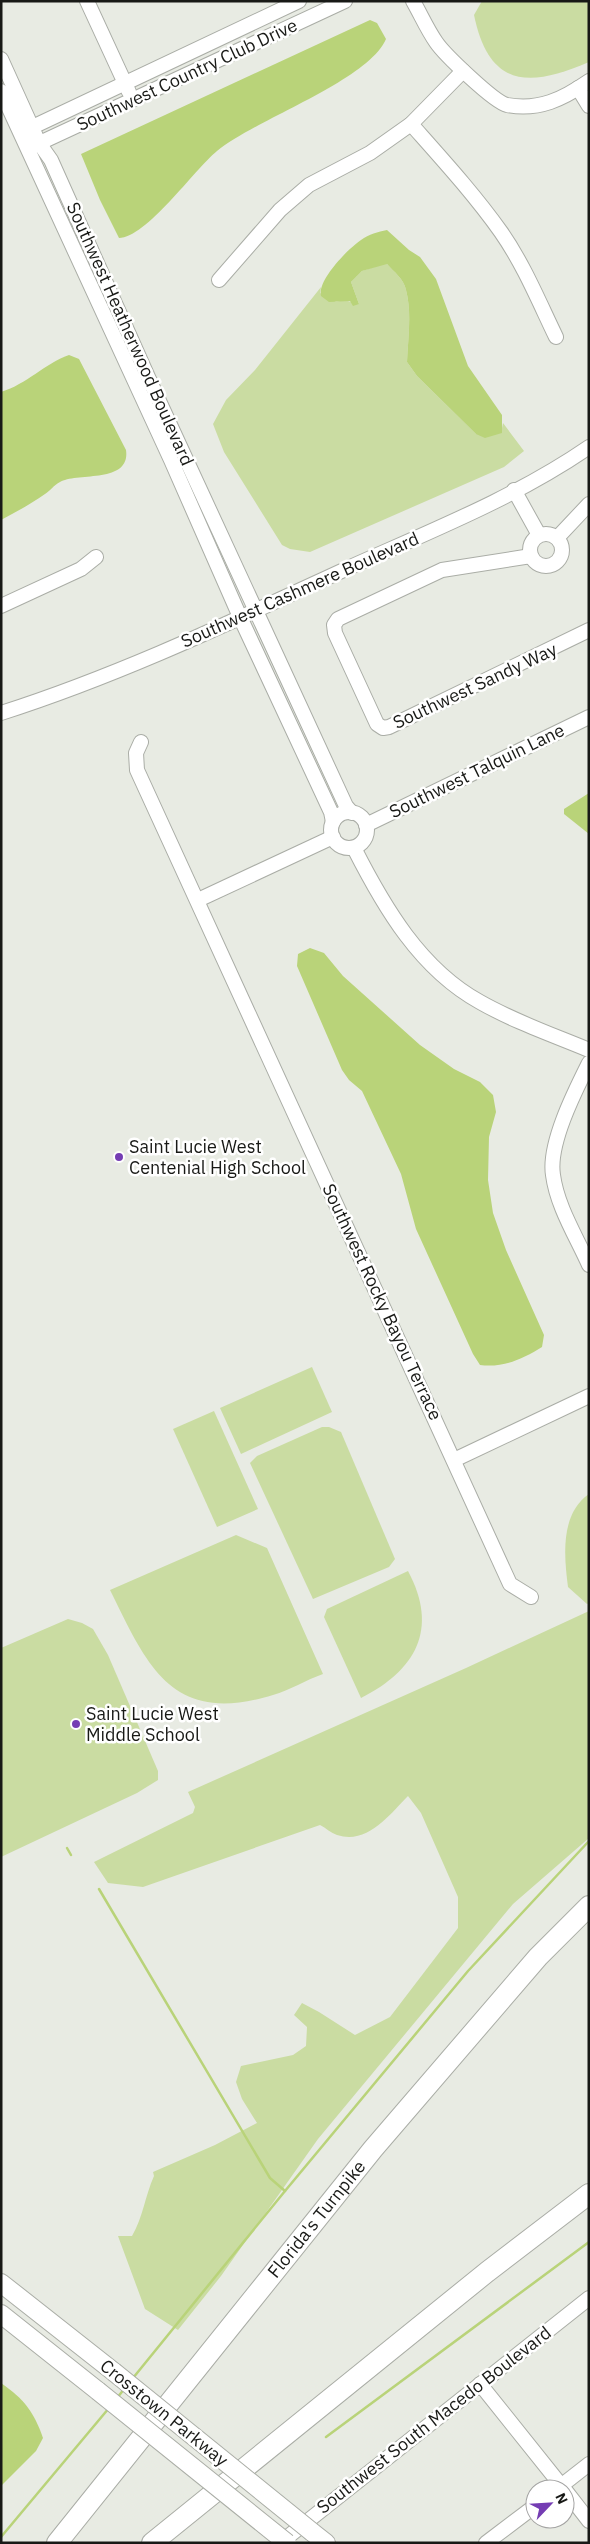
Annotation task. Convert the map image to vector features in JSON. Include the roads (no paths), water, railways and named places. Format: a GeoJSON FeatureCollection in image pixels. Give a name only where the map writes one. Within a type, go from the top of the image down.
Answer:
{"type":"FeatureCollection","features":[{"type":"Feature","properties":{"kind":"highway","name":"Florida's Turnpike"},"geometry":{"type":"LineString","coordinates":[[57,2543],[373,2149],[538,1957],[589,1906]]}},
{"type":"Feature","properties":{"kind":"highway"},"geometry":{"type":"LineString","coordinates":[[509,1991],[546,1961],[589,1921]]}},
{"type":"Feature","properties":{"kind":"highway"},"geometry":{"type":"LineString","coordinates":[[152,2543],[487,2272],[587,2194]]}},
{"type":"Feature","properties":{"kind":"main road","name":"Crosstown Parkway"},"geometry":{"type":"LineString","coordinates":[[1,2283],[326,2543]]}},
{"type":"Feature","properties":{"kind":"main road","name":"Crosstown Parkway"},"geometry":{"type":"LineString","coordinates":[[1,2314],[287,2543]]}},
{"type":"Feature","properties":{"kind":"street"},"geometry":{"type":"LineString","coordinates":[[87,1],[133,99]]}},
{"type":"Feature","properties":{"kind":"street","name":"Southwest Country Club Drive"},"geometry":{"type":"LineString","coordinates":[[26,130],[299,1]]}},
{"type":"Feature","properties":{"kind":"street","name":"Southwest Country Club Drive"},"geometry":{"type":"LineString","coordinates":[[33,146],[346,1]]}},
{"type":"Feature","properties":{"kind":"street"},"geometry":{"type":"LineString","coordinates":[[413,1],[436,43],[463,71],[505,104],[540,106],[561,100],[583,85],[589,106]]}},
{"type":"Feature","properties":{"kind":"street","name":"Southwest Heatherwood Boulevard"},"geometry":{"type":"LineString","coordinates":[[1,59],[26,130],[240,617],[300,742],[331,812],[333,822]]}},
{"type":"Feature","properties":{"kind":"street"},"geometry":{"type":"LineString","coordinates":[[219,280],[280,210],[308,185],[370,153],[411,124],[463,71]]}},
{"type":"Feature","properties":{"kind":"street","name":"Southwest Heatherwood Boulevard"},"geometry":{"type":"LineString","coordinates":[[1,91],[26,130]]}},
{"type":"Feature","properties":{"kind":"street"},"geometry":{"type":"LineString","coordinates":[[411,124],[502,233],[525,272],[556,337]]}},
{"type":"Feature","properties":{"kind":"street","name":"Southwest Heatherwood Boulevard"},"geometry":{"type":"LineString","coordinates":[[33,146],[51,160],[152,386],[346,806],[352,813]]}},
{"type":"Feature","properties":{"kind":"street","name":"Southwest Cashmere Boulevard"},"geometry":{"type":"LineString","coordinates":[[1,713],[114,674],[257,610],[514,490],[589,447]]}},
{"type":"Feature","properties":{"kind":"street"},"geometry":{"type":"LineString","coordinates":[[514,490],[539,535]]}},
{"type":"Feature","properties":{"kind":"street"},"geometry":{"type":"LineString","coordinates":[[557,538],[589,504]]}},
{"type":"Feature","properties":{"kind":"street"},"geometry":{"type":"LineString","coordinates":[[550,534],[557,538],[562,549],[561,555],[555,563],[542,566],[536,564],[531,556],[531,542],[539,535],[550,534]]}},
{"type":"Feature","properties":{"kind":"street","name":"Southwest Sandy Way"},"geometry":{"type":"LineString","coordinates":[[531,556],[442,570],[338,619],[334,624],[335,633],[377,724],[383,728],[398,723],[589,630]]}},
{"type":"Feature","properties":{"kind":"street"},"geometry":{"type":"LineString","coordinates":[[1,606],[81,568],[96,557]]}},
{"type":"Feature","properties":{"kind":"street","name":"Southwest Talquin Lane"},"geometry":{"type":"LineString","coordinates":[[366,825],[589,717]]}},
{"type":"Feature","properties":{"kind":"street"},"geometry":{"type":"LineString","coordinates":[[300,742],[307,741],[313,733]]}},
{"type":"Feature","properties":{"kind":"street","name":"Southwest Rocky Bayou Terrace"},"geometry":{"type":"LineString","coordinates":[[141,742],[136,753],[138,770],[510,1584],[531,1597]]}},
{"type":"Feature","properties":{"kind":"street"},"geometry":{"type":"LineString","coordinates":[[352,813],[358,815],[366,825],[364,840],[354,848],[339,845],[333,837],[333,822],[340,815],[352,813]]}},
{"type":"Feature","properties":{"kind":"street"},"geometry":{"type":"LineString","coordinates":[[198,900],[333,837]]}},
{"type":"Feature","properties":{"kind":"street"},"geometry":{"type":"LineString","coordinates":[[354,848],[375,890],[402,931],[428,961],[454,984],[480,1002],[589,1050]]}},
{"type":"Feature","properties":{"kind":"street"},"geometry":{"type":"LineString","coordinates":[[589,1062],[567,1108],[555,1150],[552,1173],[556,1194],[589,1265]]}},
{"type":"Feature","properties":{"kind":"street"},"geometry":{"type":"LineString","coordinates":[[454,1460],[589,1396]]}},
{"type":"Feature","properties":{"kind":"street","name":"Southwest South Macedo Boulevard"},"geometry":{"type":"LineString","coordinates":[[280,2543],[589,2298]]}},
{"type":"Feature","properties":{"kind":"street"},"geometry":{"type":"LineString","coordinates":[[480,2384],[554,2479]]}},
{"type":"Feature","properties":{"kind":"street"},"geometry":{"type":"LineString","coordinates":[[573,2479],[589,2464]]}},
{"type":"Feature","properties":{"kind":"street"},"geometry":{"type":"LineString","coordinates":[[575,2504],[589,2521]]}},
{"type":"Feature","properties":{"kind":"street"},"geometry":{"type":"LineString","coordinates":[[486,2543],[525,2514]]}},
{"type":"Feature","properties":{"kind":"waterway"},"geometry":{"type":"LineString","coordinates":[[133,2378],[468,1971],[589,1841]]}},
{"type":"Feature","properties":{"kind":"waterway"},"geometry":{"type":"LineString","coordinates":[[67,1848],[71,1855]]}},
{"type":"Feature","properties":{"kind":"waterway"},"geometry":{"type":"LineString","coordinates":[[99,1889],[270,2178],[285,2191]]}},
{"type":"Feature","properties":{"kind":"waterway"},"geometry":{"type":"LineString","coordinates":[[326,2437],[589,2242]]}},
{"type":"Feature","properties":{"kind":"waterway"},"geometry":{"type":"LineString","coordinates":[[117,2398],[125,2388]]}},
{"type":"Feature","properties":{"kind":"waterway"},"geometry":{"type":"LineString","coordinates":[[1,2537],[109,2408]]}},
{"type":"Feature","properties":{"kind":"place","name":"Saint Lucie West Centenial High School"},"geometry":{"type":"Point","coordinates":[119,1157]}},
{"type":"Feature","properties":{"kind":"place","name":"Saint Lucie West Middle School"},"geometry":{"type":"Point","coordinates":[76,1724]}}]}
